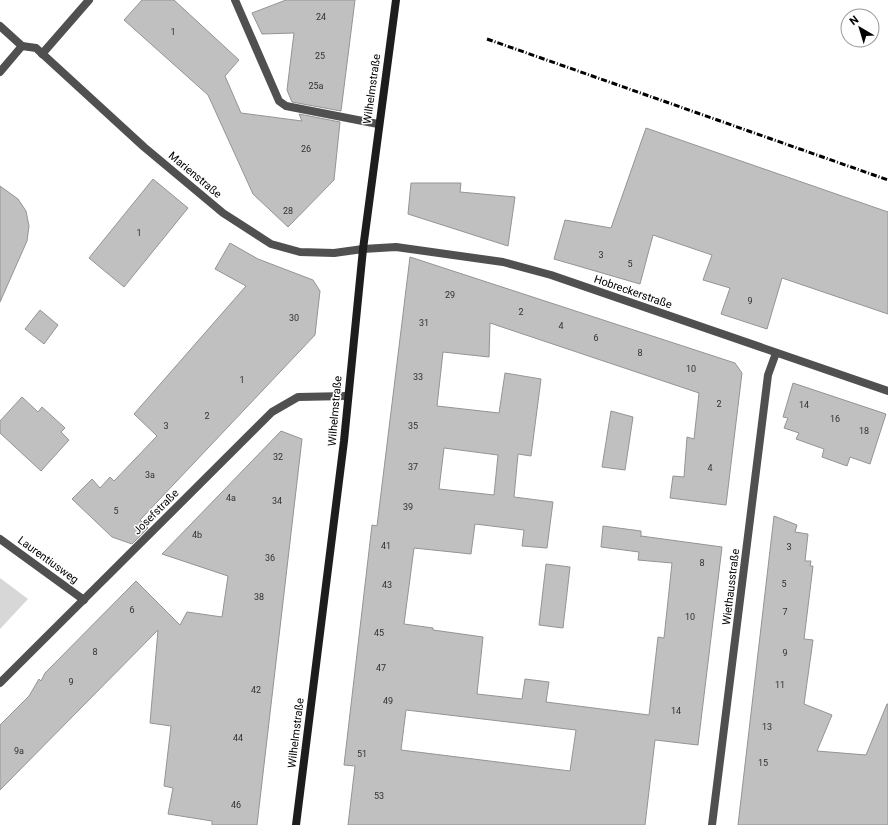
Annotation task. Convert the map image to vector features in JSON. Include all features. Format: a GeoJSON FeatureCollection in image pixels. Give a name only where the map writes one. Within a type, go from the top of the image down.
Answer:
{"type":"FeatureCollection","features":[{"type":"Feature","properties":{"kind":"main road","name":"Wilhelmstraße"},"geometry":{"type":"LineString","coordinates":[[296,825],[343,449],[347,396],[378,124],[396,0]]}},
{"type":"Feature","properties":{"kind":"street"},"geometry":{"type":"LineString","coordinates":[[42,54],[89,0]]}},
{"type":"Feature","properties":{"kind":"street"},"geometry":{"type":"LineString","coordinates":[[235,0],[279,101],[286,106],[378,124]]}},
{"type":"Feature","properties":{"kind":"street","name":"Marienstraße"},"geometry":{"type":"LineString","coordinates":[[0,26],[22,46],[36,48],[144,147],[223,213],[271,244],[300,252],[334,253],[363,249]]}},
{"type":"Feature","properties":{"kind":"street"},"geometry":{"type":"LineString","coordinates":[[0,72],[22,46]]}},
{"type":"Feature","properties":{"kind":"street","name":"Hobreckerstraße"},"geometry":{"type":"LineString","coordinates":[[363,249],[396,247],[503,262],[551,275],[888,391]]}},
{"type":"Feature","properties":{"kind":"street","name":"Wiethausstraße"},"geometry":{"type":"LineString","coordinates":[[712,825],[768,375],[776,353]]}},
{"type":"Feature","properties":{"kind":"street","name":"Josefstraße"},"geometry":{"type":"LineString","coordinates":[[0,683],[272,412],[298,397],[347,396]]}},
{"type":"Feature","properties":{"kind":"street","name":"Laurentiusweg"},"geometry":{"type":"LineString","coordinates":[[0,539],[84,600]]}},
{"type":"Feature","properties":{"kind":"shaded area"},"geometry":{"type":"Polygon","coordinates":[[[0,578],[28,599],[0,629],[0,578]]]}},
{"type":"Feature","properties":{"kind":"building"},"geometry":{"type":"Polygon","coordinates":[[[142,0],[174,0],[239,60],[225,76],[241,113],[302,121],[299,114],[340,122],[334,180],[288,227],[253,194],[208,95],[124,20],[142,0]]]}},
{"type":"Feature","properties":{"kind":"building"},"geometry":{"type":"Polygon","coordinates":[[[286,0],[355,0],[341,111],[292,102],[287,90],[294,33],[262,34],[252,13],[286,0]]]}},
{"type":"Feature","properties":{"kind":"building"},"geometry":{"type":"Polygon","coordinates":[[[646,128],[888,212],[888,314],[782,278],[767,329],[721,314],[730,288],[703,280],[712,255],[653,235],[640,284],[554,259],[565,220],[611,228],[646,128]]]}},
{"type":"Feature","properties":{"kind":"building"},"geometry":{"type":"Polygon","coordinates":[[[153,179],[188,208],[124,287],[89,258],[153,179]]]}},
{"type":"Feature","properties":{"kind":"building"},"geometry":{"type":"Polygon","coordinates":[[[411,183],[461,183],[460,192],[515,197],[508,246],[408,214],[411,183]]]}},
{"type":"Feature","properties":{"kind":"building"},"geometry":{"type":"Polygon","coordinates":[[[0,186],[18,199],[26,211],[29,226],[27,241],[0,302],[0,186]]]}},
{"type":"Feature","properties":{"kind":"building"},"geometry":{"type":"Polygon","coordinates":[[[230,243],[258,259],[313,280],[320,291],[315,335],[140,520],[148,528],[132,544],[112,537],[72,499],[92,479],[100,488],[110,477],[114,481],[157,436],[134,414],[246,286],[215,269],[230,243]]]}},
{"type":"Feature","properties":{"kind":"building"},"geometry":{"type":"Polygon","coordinates":[[[410,257],[735,363],[742,373],[726,505],[670,498],[673,476],[684,477],[687,437],[694,439],[699,393],[490,323],[489,357],[443,352],[437,406],[499,413],[505,373],[541,379],[531,456],[518,454],[514,497],[553,502],[547,548],[522,546],[524,530],[475,524],[471,554],[414,548],[404,624],[433,628],[433,630],[483,637],[477,694],[522,699],[525,679],[549,682],[546,702],[649,715],[658,637],[664,638],[672,563],[638,560],[639,552],[601,547],[603,526],[641,531],[641,536],[722,547],[698,745],[655,740],[645,825],[348,825],[355,766],[344,765],[372,525],[377,526],[410,257]],[[444,448],[439,489],[494,495],[498,455],[444,448]],[[406,710],[401,750],[570,771],[576,730],[406,710]]]}},
{"type":"Feature","properties":{"kind":"building"},"geometry":{"type":"Polygon","coordinates":[[[40,310],[58,325],[44,344],[25,329],[40,310]]]}},
{"type":"Feature","properties":{"kind":"building"},"geometry":{"type":"Polygon","coordinates":[[[793,383],[886,414],[870,464],[850,457],[847,466],[822,457],[824,449],[796,439],[799,433],[784,428],[788,418],[783,417],[793,383]]]}},
{"type":"Feature","properties":{"kind":"building"},"geometry":{"type":"Polygon","coordinates":[[[22,397],[38,412],[42,407],[65,428],[61,432],[69,440],[41,471],[0,433],[0,421],[22,397]]]}},
{"type":"Feature","properties":{"kind":"building"},"geometry":{"type":"Polygon","coordinates":[[[611,411],[633,417],[625,470],[602,467],[611,411]]]}},
{"type":"Feature","properties":{"kind":"building"},"geometry":{"type":"Polygon","coordinates":[[[281,431],[302,439],[257,825],[212,825],[212,821],[168,814],[173,788],[164,786],[171,726],[150,723],[158,630],[0,790],[0,725],[29,696],[39,679],[41,681],[45,673],[136,581],[180,625],[187,612],[222,617],[228,576],[162,554],[281,431]]]}},
{"type":"Feature","properties":{"kind":"building"},"geometry":{"type":"Polygon","coordinates":[[[774,516],[797,525],[795,532],[808,534],[805,561],[811,561],[810,566],[813,566],[804,639],[813,640],[804,704],[832,715],[817,751],[866,755],[888,704],[888,825],[738,825],[774,516]]]}},
{"type":"Feature","properties":{"kind":"building"},"geometry":{"type":"Polygon","coordinates":[[[546,564],[570,567],[563,628],[539,625],[546,564]]]}},
{"type":"Feature","properties":{"kind":"railway"},"geometry":{"type":"LineString","coordinates":[[487,39],[888,180]]}}]}
